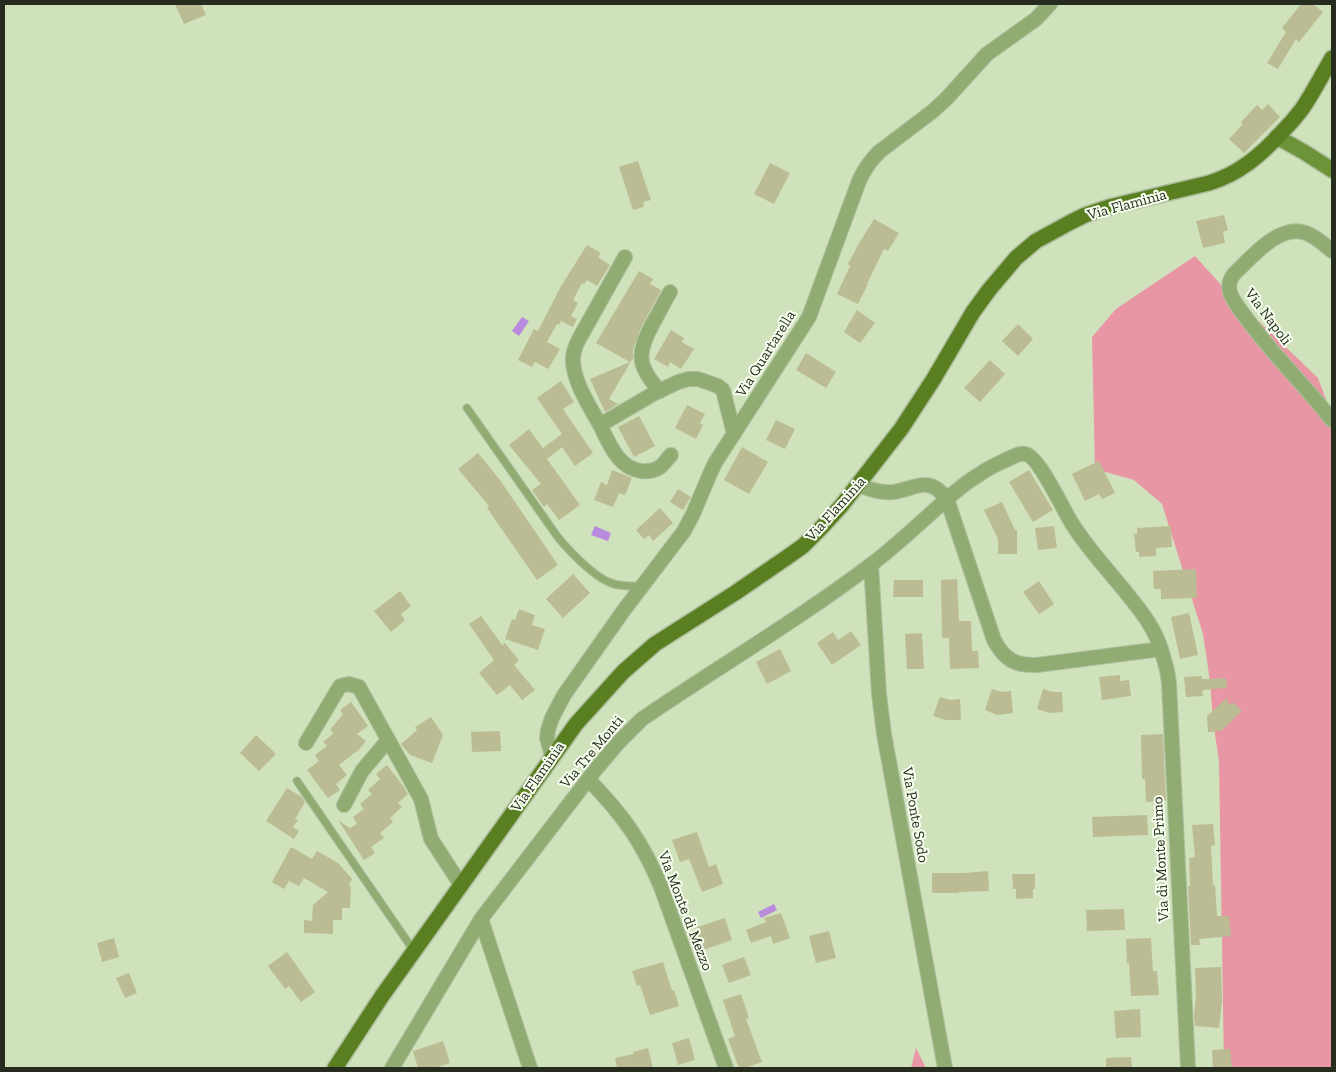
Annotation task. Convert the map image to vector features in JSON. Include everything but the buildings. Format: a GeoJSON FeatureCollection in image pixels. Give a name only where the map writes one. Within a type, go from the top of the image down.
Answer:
{"type":"FeatureCollection","features":[{"type":"Feature","properties":{"kind":"main road","name":"Via Flaminia"},"geometry":{"type":"LineString","coordinates":[[335,1068],[414,951],[576,724],[623,672],[665,637],[735,593],[803,546],[829,520],[909,418],[965,325],[984,297],[1011,264],[1028,247],[1078,218],[1093,212],[1220,180],[1240,170],[1277,137],[1302,110],[1332,58]]}},
{"type":"Feature","properties":{"kind":"main road"},"geometry":{"type":"LineString","coordinates":[[1277,137],[1332,170]]}},
{"type":"Feature","properties":{"kind":"street","name":"Via Quartarella"},"geometry":{"type":"LineString","coordinates":[[552,756],[547,734],[550,722],[556,711],[624,610],[677,542],[687,526],[709,476],[809,317],[859,182],[868,164],[884,148],[940,105],[986,54],[1036,19],[1050,4]]}},
{"type":"Feature","properties":{"kind":"street","name":"Via Napoli"},"geometry":{"type":"LineString","coordinates":[[1332,251],[1316,238],[1303,232],[1292,232],[1280,236],[1269,242],[1234,274],[1230,280],[1229,288],[1232,297],[1256,331],[1332,420]]}},
{"type":"Feature","properties":{"kind":"street"},"geometry":{"type":"LineString","coordinates":[[625,257],[579,339],[574,354],[575,376],[616,455],[626,465],[641,472],[651,471],[661,466],[671,455]]}},
{"type":"Feature","properties":{"kind":"street"},"geometry":{"type":"LineString","coordinates":[[660,390],[646,372],[641,359],[642,348],[646,336],[670,292]]}},
{"type":"Feature","properties":{"kind":"street"},"geometry":{"type":"LineString","coordinates":[[600,425],[660,390],[674,383],[689,379],[703,380],[718,386],[724,393],[734,434]]}},
{"type":"Feature","properties":{"kind":"street","name":"Via Tre Monti"},"geometry":{"type":"LineString","coordinates":[[392,1068],[481,919],[618,742],[642,719],[800,615],[870,565],[947,499],[982,472],[1018,455],[1027,454]]}},
{"type":"Feature","properties":{"kind":"street","name":"Via di Monte Primo"},"geometry":{"type":"LineString","coordinates":[[1027,454],[1036,461],[1082,538],[1122,586],[1146,619],[1154,632],[1166,664],[1169,683],[1188,1068]]}},
{"type":"Feature","properties":{"kind":"street"},"geometry":{"type":"LineString","coordinates":[[858,485],[884,492],[928,485],[936,489],[947,499],[992,634],[1000,650],[1007,658],[1022,665],[1036,665],[1161,649]]}},
{"type":"Feature","properties":{"kind":"street","name":"Via Ponte Sodo"},"geometry":{"type":"LineString","coordinates":[[870,565],[877,676],[884,734],[945,1068]]}},
{"type":"Feature","properties":{"kind":"street"},"geometry":{"type":"LineString","coordinates":[[306,743],[340,686],[349,684],[359,687],[421,799],[431,838],[461,885]]}},
{"type":"Feature","properties":{"kind":"street"},"geometry":{"type":"LineString","coordinates":[[344,804],[362,771],[388,740]]}},
{"type":"Feature","properties":{"kind":"street","name":"Via Monte di Mezzo"},"geometry":{"type":"LineString","coordinates":[[588,779],[624,819],[650,862],[661,887],[726,1068]]}},
{"type":"Feature","properties":{"kind":"street"},"geometry":{"type":"LineString","coordinates":[[481,919],[530,1068]]}},
{"type":"Feature","properties":{"kind":"lane"},"geometry":{"type":"LineString","coordinates":[[467,408],[569,551],[607,582],[621,586],[643,586]]}},
{"type":"Feature","properties":{"kind":"lane"},"geometry":{"type":"LineString","coordinates":[[298,781],[414,951]]}},
{"type":"Feature","properties":{"kind":"shaded area"},"geometry":{"type":"Polygon","coordinates":[[[1195,256],[1223,287],[1318,378],[1332,416],[1332,1068],[1224,1068],[1219,761],[1203,634],[1162,504],[1134,480],[1095,469],[1092,337],[1116,309],[1195,256]]]}},
{"type":"Feature","properties":{"kind":"shaded area"},"geometry":{"type":"Polygon","coordinates":[[[522,317],[529,321],[519,336],[512,331],[522,317]]]}},
{"type":"Feature","properties":{"kind":"shaded area"},"geometry":{"type":"Polygon","coordinates":[[[595,526],[611,533],[608,541],[591,535],[595,526]]]}},
{"type":"Feature","properties":{"kind":"shaded area"},"geometry":{"type":"Polygon","coordinates":[[[774,904],[777,910],[761,918],[758,912],[774,904]]]}},
{"type":"Feature","properties":{"kind":"shaded area"},"geometry":{"type":"Polygon","coordinates":[[[916,1048],[926,1068],[911,1068],[916,1048]]]}}]}
